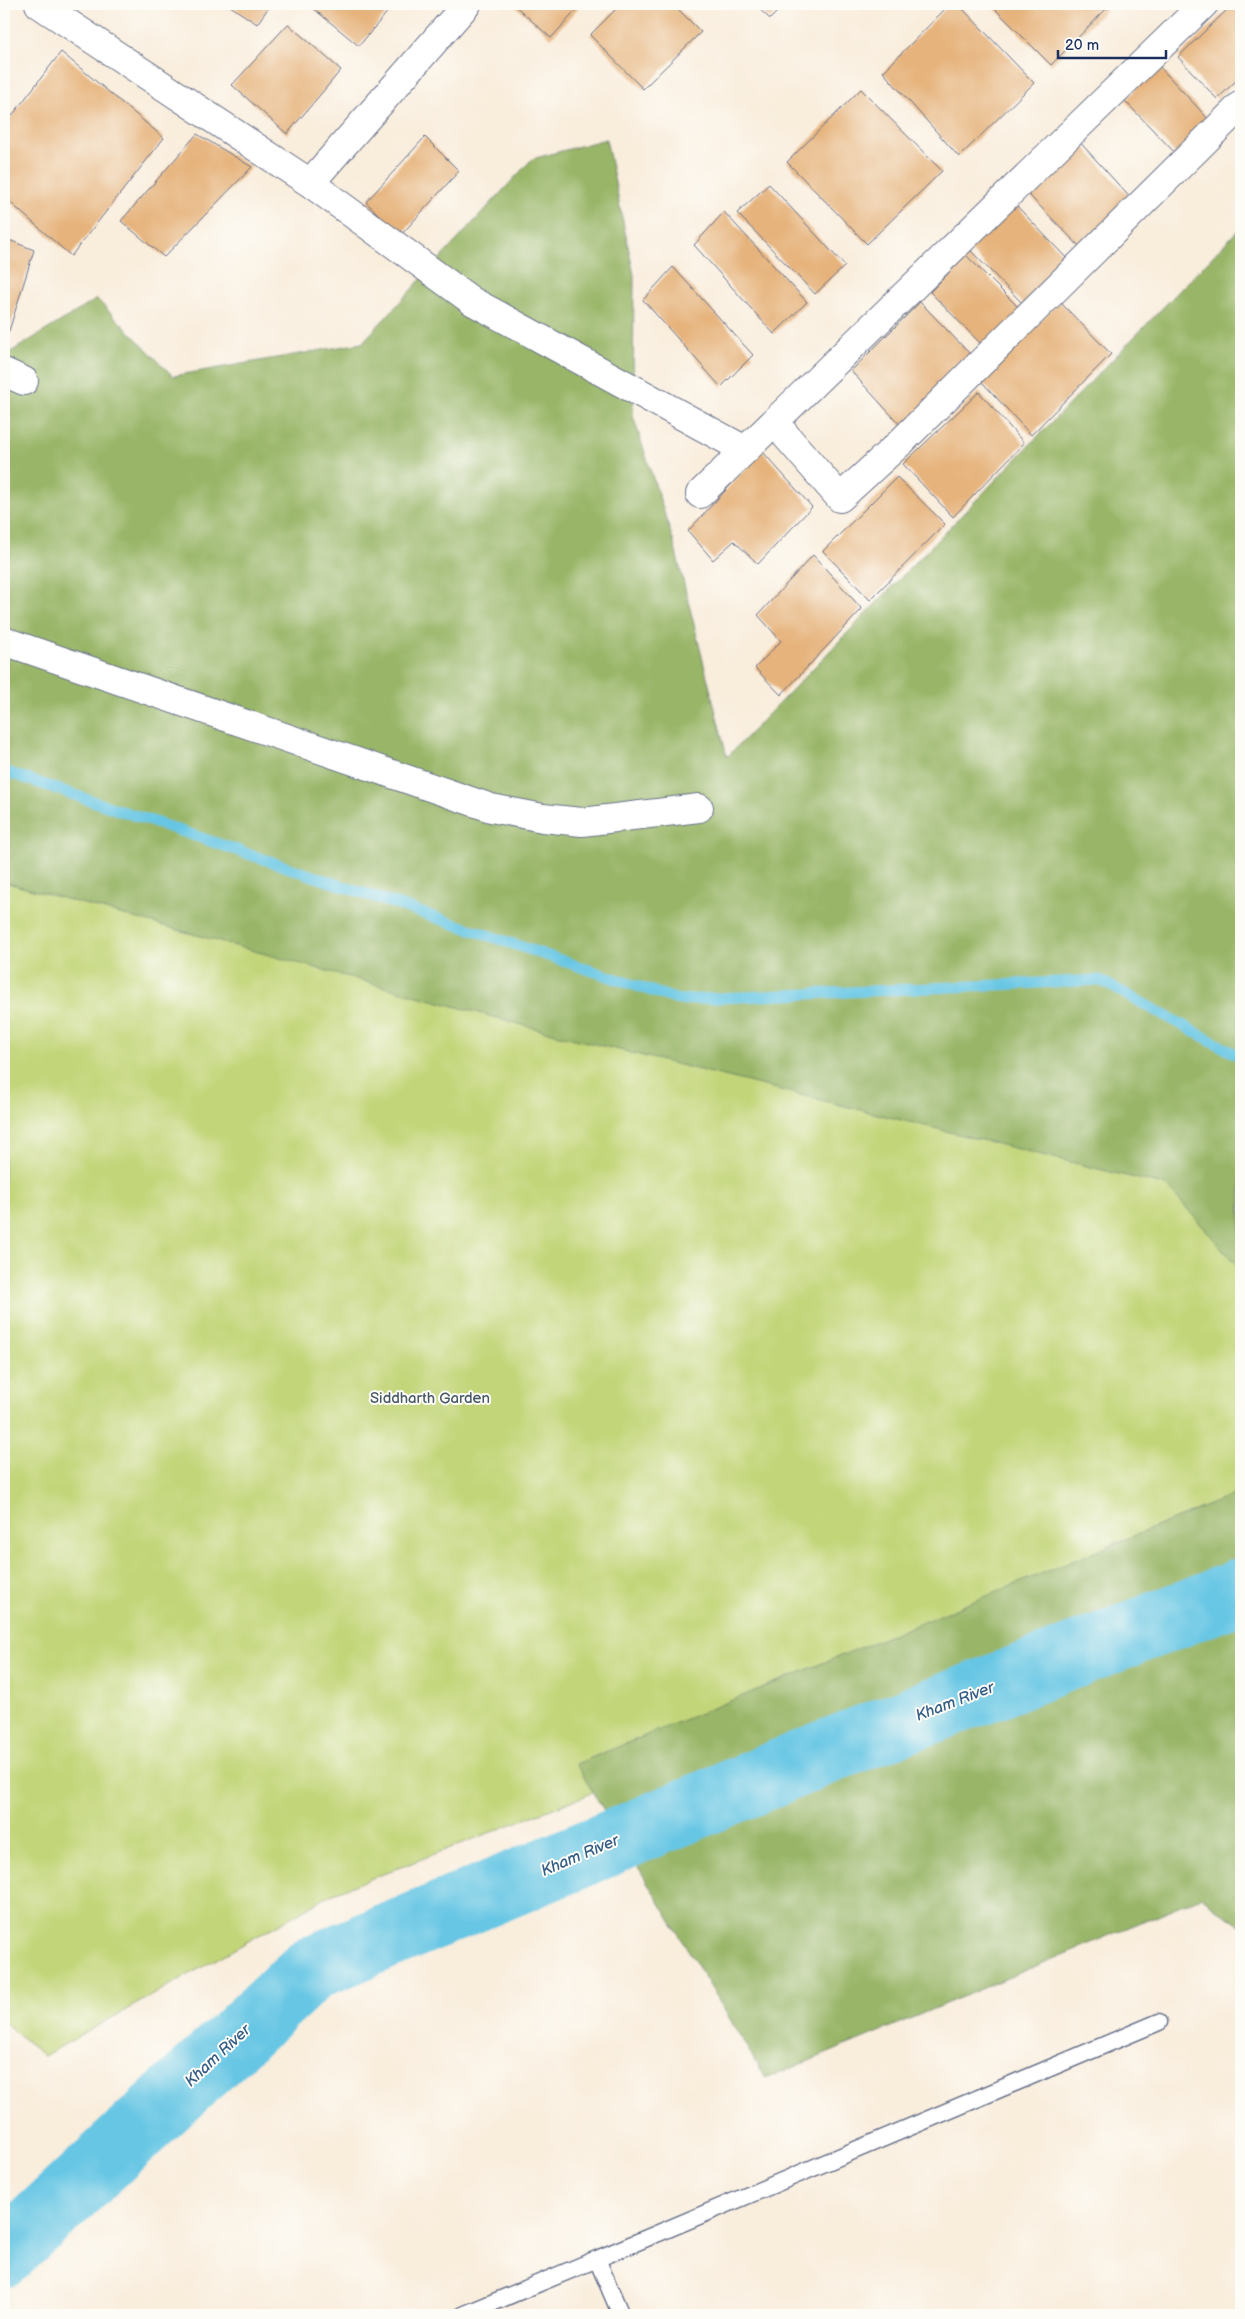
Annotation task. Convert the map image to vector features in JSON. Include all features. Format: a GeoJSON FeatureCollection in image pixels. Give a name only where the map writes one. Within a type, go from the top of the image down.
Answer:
{"type":"FeatureCollection","features":[{"type":"Feature","properties":{"kind":"street"},"geometry":{"type":"LineString","coordinates":[[39,4],[310,183],[472,301],[745,450]]}},
{"type":"Feature","properties":{"kind":"street"},"geometry":{"type":"LineString","coordinates":[[310,183],[467,4]]}},
{"type":"Feature","properties":{"kind":"street"},"geometry":{"type":"LineString","coordinates":[[700,494],[1204,4]]}},
{"type":"Feature","properties":{"kind":"street"},"geometry":{"type":"LineString","coordinates":[[774,422],[840,498],[902,441],[1241,105]]}},
{"type":"Feature","properties":{"kind":"street"},"geometry":{"type":"LineString","coordinates":[[4,641],[491,808],[543,818],[582,822],[699,808]]}},
{"type":"Feature","properties":{"kind":"lane"},"geometry":{"type":"LineString","coordinates":[[463,2315],[1159,2022]]}},
{"type":"Feature","properties":{"kind":"lane"},"geometry":{"type":"LineString","coordinates":[[597,2259],[621,2315]]}},
{"type":"Feature","properties":{"kind":"green space"},"geometry":{"type":"Polygon","coordinates":[[[606,139],[634,275],[633,416],[673,540],[727,757],[1241,227],[1241,1270],[1167,1186],[559,1035],[4,882],[4,356],[97,299],[173,376],[362,343],[532,159],[606,139]]]}},
{"type":"Feature","properties":{"kind":"green space","name":"Siddharth Garden"},"geometry":{"type":"Polygon","coordinates":[[[4,845],[1241,1166],[1241,1553],[1049,1616],[334,1893],[44,2056],[4,2022],[4,845]]]}},
{"type":"Feature","properties":{"kind":"green space"},"geometry":{"type":"Polygon","coordinates":[[[1241,1492],[1241,1927],[1201,1897],[766,2079],[576,1764],[1241,1492]]]}},
{"type":"Feature","properties":{"kind":"building"},"geometry":{"type":"Polygon","coordinates":[[[227,4],[271,4],[257,24],[227,4]]]}},
{"type":"Feature","properties":{"kind":"building"},"geometry":{"type":"Polygon","coordinates":[[[308,4],[394,4],[359,46],[308,4]]]}},
{"type":"Feature","properties":{"kind":"building"},"geometry":{"type":"Polygon","coordinates":[[[513,4],[582,4],[551,38],[513,4]]]}},
{"type":"Feature","properties":{"kind":"building"},"geometry":{"type":"Polygon","coordinates":[[[621,4],[673,4],[701,32],[643,89],[590,35],[621,4]]]}},
{"type":"Feature","properties":{"kind":"building"},"geometry":{"type":"Polygon","coordinates":[[[754,4],[785,4],[770,19],[754,4]]]}},
{"type":"Feature","properties":{"kind":"building"},"geometry":{"type":"Polygon","coordinates":[[[950,4],[958,4],[1034,83],[959,157],[883,72],[950,4]]]}},
{"type":"Feature","properties":{"kind":"building"},"geometry":{"type":"Polygon","coordinates":[[[990,4],[1111,4],[1051,65],[990,4]]]}},
{"type":"Feature","properties":{"kind":"building"},"geometry":{"type":"Polygon","coordinates":[[[1233,4],[1241,5],[1241,76],[1217,99],[1178,57],[1233,4]]]}},
{"type":"Feature","properties":{"kind":"building"},"geometry":{"type":"Polygon","coordinates":[[[288,24],[341,70],[287,134],[232,85],[288,24]]]}},
{"type":"Feature","properties":{"kind":"building"},"geometry":{"type":"Polygon","coordinates":[[[61,52],[164,138],[71,256],[4,197],[4,126],[61,52]]]}},
{"type":"Feature","properties":{"kind":"building"},"geometry":{"type":"Polygon","coordinates":[[[1158,65],[1212,123],[1180,158],[1125,101],[1158,65]]]}},
{"type":"Feature","properties":{"kind":"building"},"geometry":{"type":"Polygon","coordinates":[[[861,89],[942,171],[867,244],[787,162],[861,89]]]}},
{"type":"Feature","properties":{"kind":"building"},"geometry":{"type":"Polygon","coordinates":[[[197,134],[252,167],[164,257],[121,221],[197,134]]]}},
{"type":"Feature","properties":{"kind":"building"},"geometry":{"type":"Polygon","coordinates":[[[425,137],[459,171],[400,236],[366,202],[425,137]]]}},
{"type":"Feature","properties":{"kind":"building"},"geometry":{"type":"Polygon","coordinates":[[[1077,139],[1135,203],[1085,252],[1023,189],[1077,139]]]}},
{"type":"Feature","properties":{"kind":"building"},"geometry":{"type":"Polygon","coordinates":[[[769,184],[845,266],[815,294],[737,213],[769,184]]]}},
{"type":"Feature","properties":{"kind":"building"},"geometry":{"type":"Polygon","coordinates":[[[1016,205],[1070,262],[1027,308],[969,249],[1016,205]]]}},
{"type":"Feature","properties":{"kind":"building"},"geometry":{"type":"Polygon","coordinates":[[[724,212],[807,302],[774,334],[694,245],[724,212]]]}},
{"type":"Feature","properties":{"kind":"building"},"geometry":{"type":"Polygon","coordinates":[[[4,238],[34,250],[9,331],[4,329],[4,238]]]}},
{"type":"Feature","properties":{"kind":"building"},"geometry":{"type":"Polygon","coordinates":[[[966,255],[1022,311],[985,348],[930,292],[966,255]]]}},
{"type":"Feature","properties":{"kind":"building"},"geometry":{"type":"Polygon","coordinates":[[[673,267],[753,355],[721,387],[643,300],[673,267]]]}},
{"type":"Feature","properties":{"kind":"building"},"geometry":{"type":"Polygon","coordinates":[[[1059,301],[1111,354],[1031,435],[982,382],[1059,301]]]}},
{"type":"Feature","properties":{"kind":"building"},"geometry":{"type":"Polygon","coordinates":[[[920,302],[974,358],[903,428],[851,371],[920,302]]]}},
{"type":"Feature","properties":{"kind":"building"},"geometry":{"type":"Polygon","coordinates":[[[979,392],[1024,443],[953,517],[903,464],[979,392]]]}},
{"type":"Feature","properties":{"kind":"building"},"geometry":{"type":"Polygon","coordinates":[[[762,451],[812,507],[758,564],[734,541],[713,560],[688,531],[762,451]]]}},
{"type":"Feature","properties":{"kind":"building"},"geometry":{"type":"Polygon","coordinates":[[[897,477],[945,524],[870,600],[823,551],[897,477]]]}},
{"type":"Feature","properties":{"kind":"building"},"geometry":{"type":"Polygon","coordinates":[[[813,555],[862,609],[781,695],[755,668],[781,641],[758,615],[813,555]]]}},
{"type":"Feature","properties":{"kind":"waterway"},"geometry":{"type":"LineString","coordinates":[[4,771],[678,1000],[1100,980],[1241,1057]]}},
{"type":"Feature","properties":{"kind":"waterway","name":"Kham River"},"geometry":{"type":"LineString","coordinates":[[4,2254],[312,1968],[834,1749],[1241,1591]]}}]}
